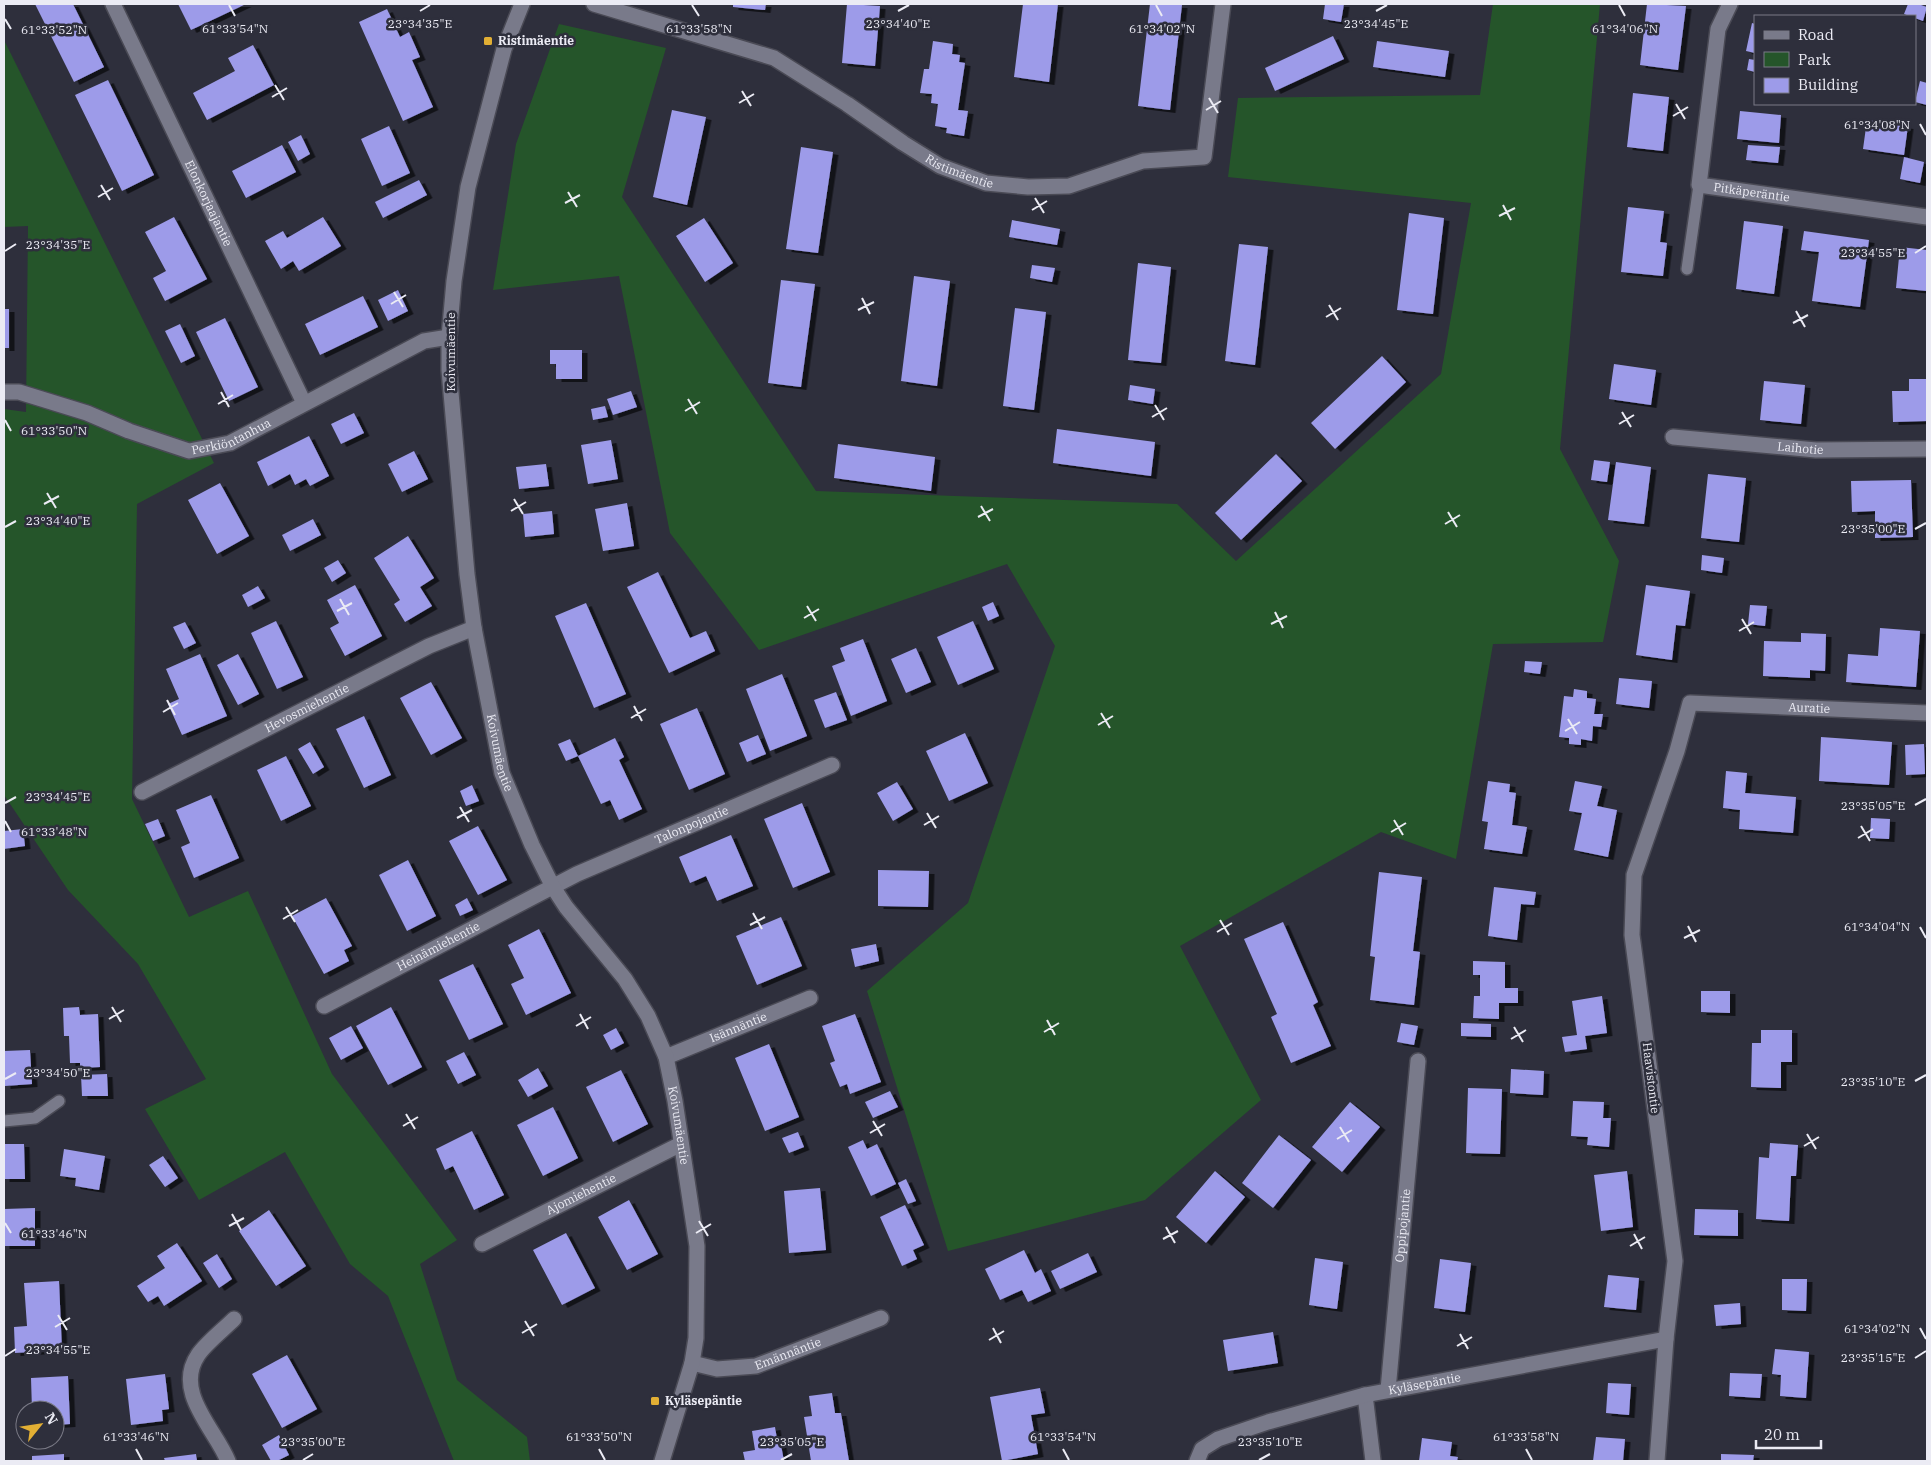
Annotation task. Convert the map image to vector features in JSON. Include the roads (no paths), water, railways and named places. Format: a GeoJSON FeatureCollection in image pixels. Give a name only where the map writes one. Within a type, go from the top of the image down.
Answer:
{"type":"FeatureCollection","features":[{"type":"Feature","properties":{"kind":"street","name":"Elonkorjaajantie"},"geometry":{"type":"LineString","coordinates":[[113,4],[304,403]]}},
{"type":"Feature","properties":{"kind":"street","name":"Koivumäentie"},"geometry":{"type":"LineString","coordinates":[[522,4],[504,50],[468,187],[454,281],[449,337],[449,370],[456,464],[474,628],[502,773],[532,845],[553,887],[625,979],[648,1016],[666,1057],[675,1101],[697,1246],[696,1338],[692,1363],[662,1461]]}},
{"type":"Feature","properties":{"kind":"street","name":"Ristimäentie"},"geometry":{"type":"LineString","coordinates":[[594,4],[774,58],[940,166],[986,183],[1028,187],[1069,186],[1143,161],[1204,157],[1223,4]]}},
{"type":"Feature","properties":{"kind":"street","name":"Pitkäperäntie"},"geometry":{"type":"LineString","coordinates":[[1730,4],[1718,29],[1699,185],[1927,217]]}},
{"type":"Feature","properties":{"kind":"street","name":"Perkiöntanhua"},"geometry":{"type":"LineString","coordinates":[[4,392],[19,392],[87,413],[130,431],[189,451],[230,443],[424,341],[449,337]]}},
{"type":"Feature","properties":{"kind":"street","name":"Laihotie"},"geometry":{"type":"LineString","coordinates":[[1673,437],[1816,450],[1927,449]]}},
{"type":"Feature","properties":{"kind":"street","name":"Hevosmiehentie"},"geometry":{"type":"LineString","coordinates":[[142,792],[429,646],[474,628]]}},
{"type":"Feature","properties":{"kind":"street","name":"Auratie"},"geometry":{"type":"LineString","coordinates":[[1690,703],[1927,713]]}},
{"type":"Feature","properties":{"kind":"street","name":"Haavistontie"},"geometry":{"type":"LineString","coordinates":[[1657,1461],[1674,1261],[1632,935],[1634,875],[1677,751],[1690,703]]}},
{"type":"Feature","properties":{"kind":"street","name":"Talonpojantie"},"geometry":{"type":"LineString","coordinates":[[553,887],[586,870],[832,764]]}},
{"type":"Feature","properties":{"kind":"street","name":"Heinämiehentie"},"geometry":{"type":"LineString","coordinates":[[324,1006],[553,887]]}},
{"type":"Feature","properties":{"kind":"street","name":"Isännäntie"},"geometry":{"type":"LineString","coordinates":[[666,1057],[810,998]]}},
{"type":"Feature","properties":{"kind":"street","name":"Oppipojantie"},"geometry":{"type":"LineString","coordinates":[[1388,1390],[1418,1061]]}},
{"type":"Feature","properties":{"kind":"street","name":"Ajomiehentie"},"geometry":{"type":"LineString","coordinates":[[482,1244],[681,1144]]}},
{"type":"Feature","properties":{"kind":"street","name":"Emännäntie"},"geometry":{"type":"LineString","coordinates":[[692,1363],[717,1369],[756,1366],[881,1318]]}},
{"type":"Feature","properties":{"kind":"street"},"geometry":{"type":"LineString","coordinates":[[228,1461],[196,1408],[190,1376],[198,1355],[234,1319]]}},
{"type":"Feature","properties":{"kind":"street","name":"Kyläsepäntie"},"geometry":{"type":"LineString","coordinates":[[1197,1461],[1202,1449],[1218,1439],[1268,1422],[1365,1395],[1666,1340]]}},
{"type":"Feature","properties":{"kind":"street"},"geometry":{"type":"LineString","coordinates":[[1365,1395],[1373,1461]]}},
{"type":"Feature","properties":{"kind":"lane"},"geometry":{"type":"LineString","coordinates":[[1687,269],[1699,185]]}},
{"type":"Feature","properties":{"kind":"lane"},"geometry":{"type":"LineString","coordinates":[[4,1121],[35,1118],[59,1101]]}},
{"type":"Feature","properties":{"kind":"place","name":"Ristimäentie"},"geometry":{"type":"Point","coordinates":[488,41]}},
{"type":"Feature","properties":{"kind":"place","name":"Kyläsepäntie"},"geometry":{"type":"Point","coordinates":[655,1401]}}]}
